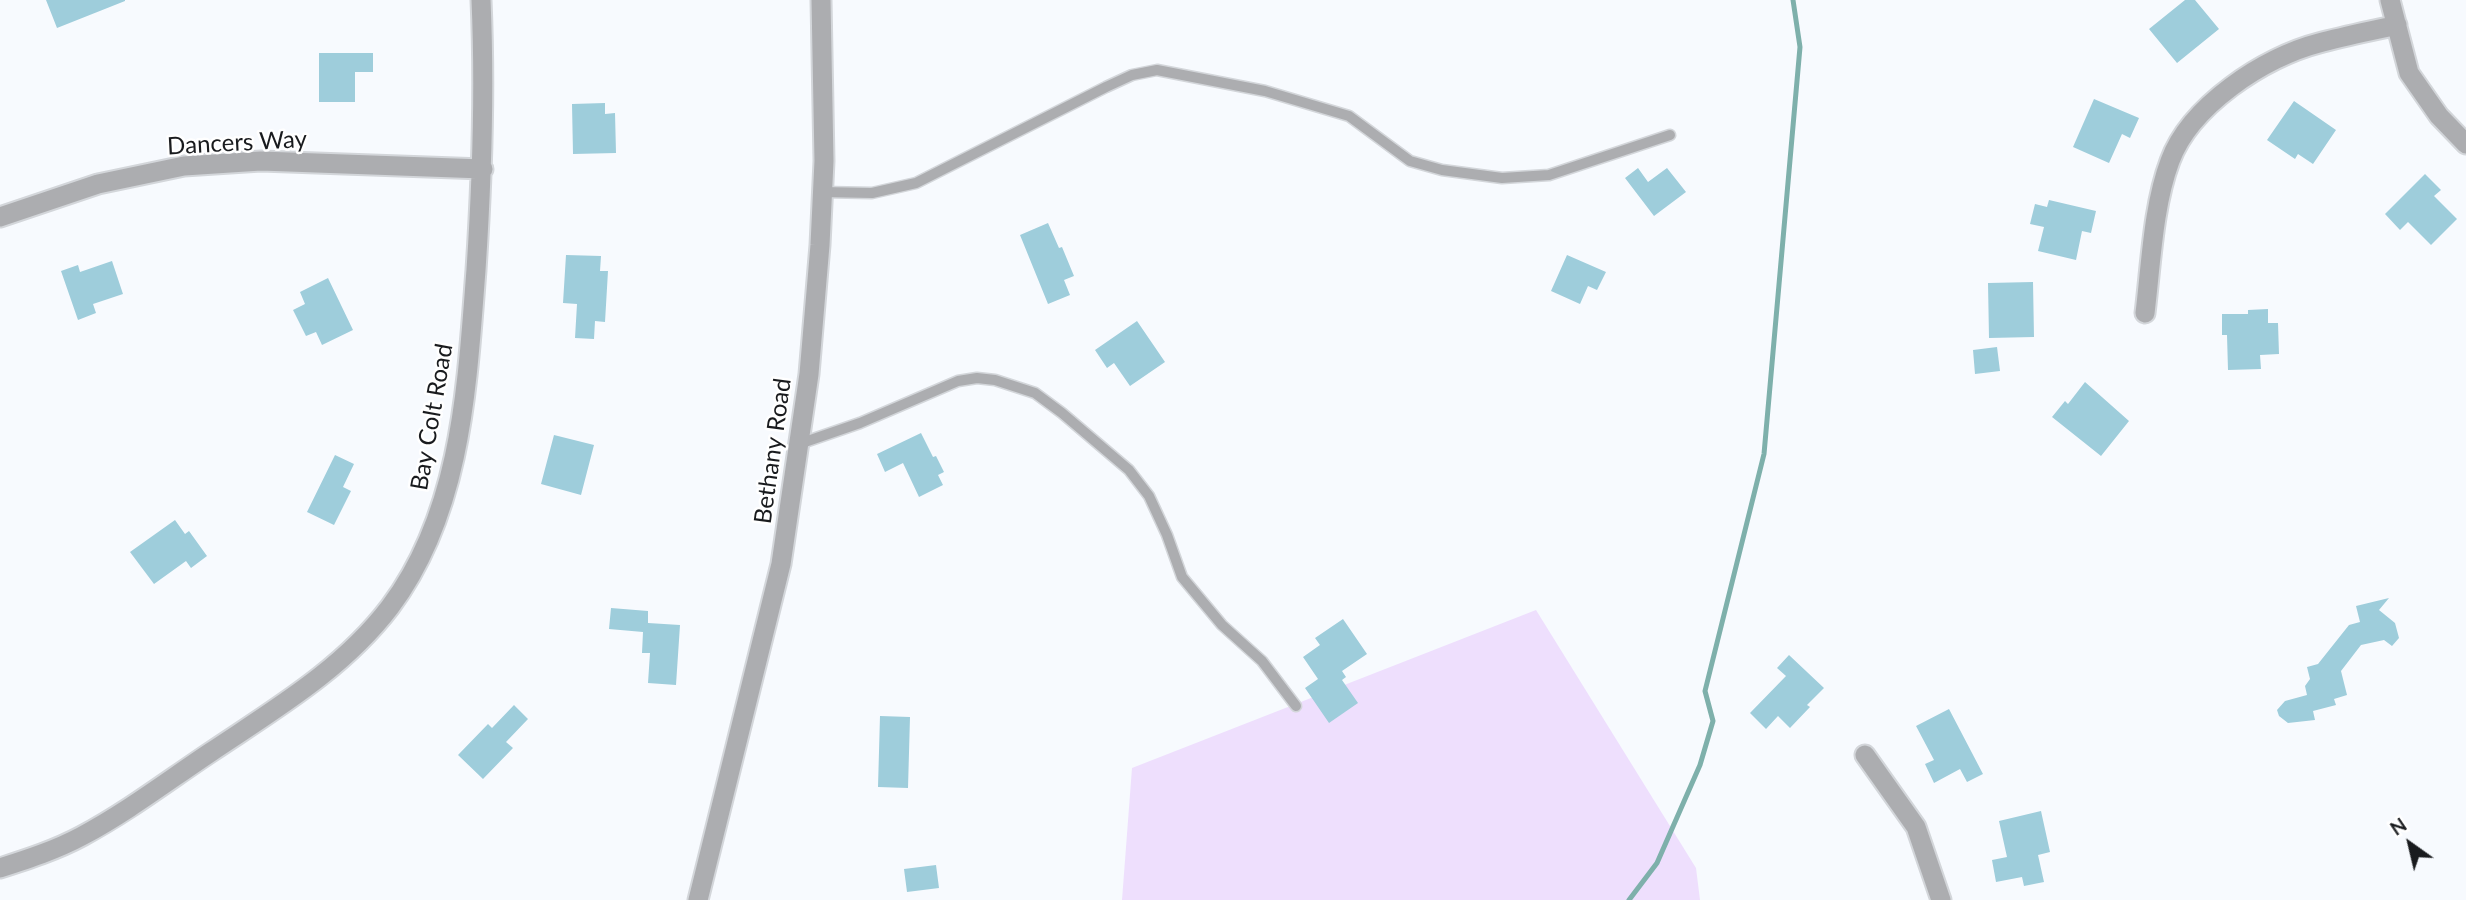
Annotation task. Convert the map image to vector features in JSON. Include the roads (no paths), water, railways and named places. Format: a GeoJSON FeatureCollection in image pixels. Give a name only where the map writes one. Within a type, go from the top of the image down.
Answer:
{"type":"FeatureCollection","features":[{"type":"Feature","properties":{"kind":"street","name":"Bay Colt Road"},"geometry":{"type":"LineString","coordinates":[[0,868],[41,855],[82,836],[311,685],[359,645],[414,570],[436,525],[449,484],[471,330],[483,169],[481,0]]}},
{"type":"Feature","properties":{"kind":"street","name":"Bethany Road"},"geometry":{"type":"LineString","coordinates":[[698,900],[781,564],[814,338],[822,192],[824,69],[821,0]]}},
{"type":"Feature","properties":{"kind":"street"},"geometry":{"type":"LineString","coordinates":[[2390,0],[2409,73],[2439,116],[2466,144]]}},
{"type":"Feature","properties":{"kind":"street"},"geometry":{"type":"LineString","coordinates":[[2145,313],[2155,221],[2170,161],[2189,125],[2238,80],[2277,60],[2316,43],[2397,25]]}},
{"type":"Feature","properties":{"kind":"street","name":"Dancers Way"},"geometry":{"type":"LineString","coordinates":[[0,217],[98,184],[140,173],[184,166],[261,162],[483,169]]}},
{"type":"Feature","properties":{"kind":"street"},"geometry":{"type":"LineString","coordinates":[[1865,755],[1916,827],[1941,900]]}},
{"type":"Feature","properties":{"kind":"lane"},"geometry":{"type":"LineString","coordinates":[[822,192],[872,193],[916,183],[1106,87],[1132,75],[1157,70],[1243,86],[1349,116],[1410,161],[1442,170],[1502,178],[1549,175],[1670,135]]}},
{"type":"Feature","properties":{"kind":"lane"},"geometry":{"type":"LineString","coordinates":[[799,444],[958,381],[977,378],[995,380],[1035,393],[1129,470],[1149,496],[1182,577],[1222,625],[1262,661],[1296,706]]}},
{"type":"Feature","properties":{"kind":"waterway"},"geometry":{"type":"LineString","coordinates":[[1629,900],[1657,863],[1700,765],[1713,721],[1705,691],[1764,454],[1800,47],[1793,0]]}}]}
